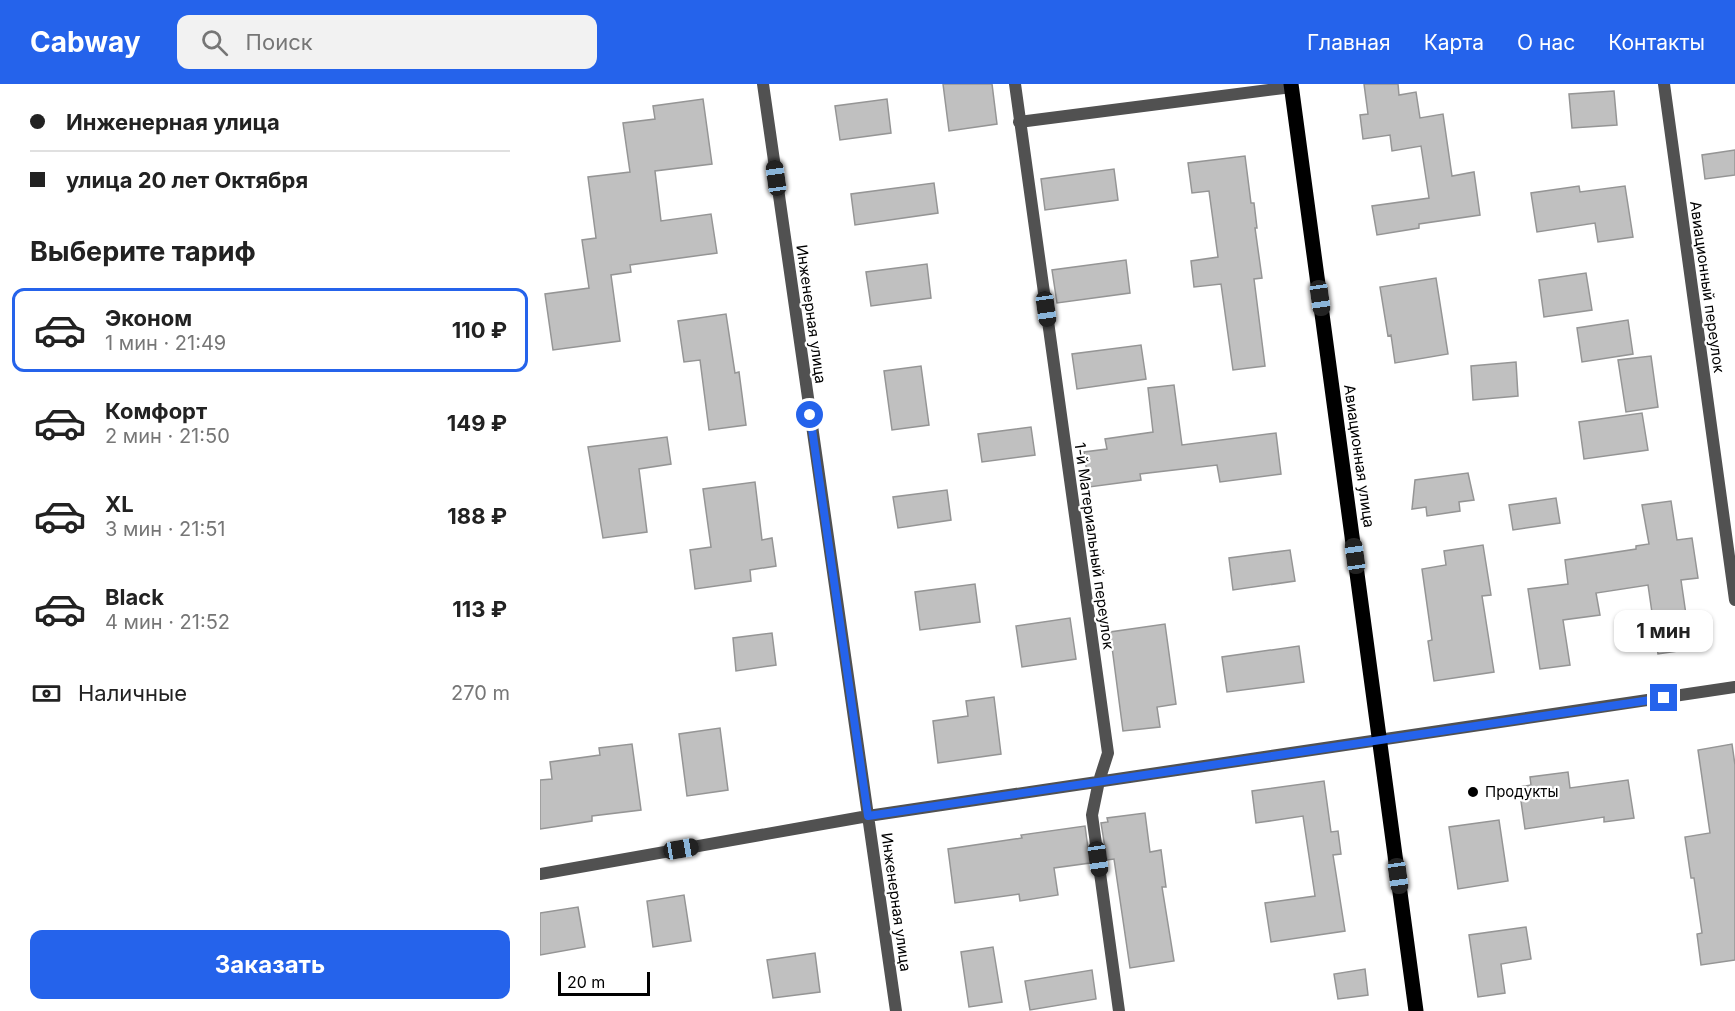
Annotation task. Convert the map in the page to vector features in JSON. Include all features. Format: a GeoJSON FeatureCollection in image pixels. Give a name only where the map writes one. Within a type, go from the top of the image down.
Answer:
{"type":"FeatureCollection","features":[{"type":"Feature","properties":{"kind":"main road","name":"Авиационная улица"},"geometry":{"type":"LineString","coordinates":[[1292,85],[1416,1011]]}},
{"type":"Feature","properties":{"kind":"street","name":"Инженерная улица"},"geometry":{"type":"LineString","coordinates":[[763,84],[896,1011]]}},
{"type":"Feature","properties":{"kind":"street","name":"1-й Материальный переулок"},"geometry":{"type":"LineString","coordinates":[[1015,84],[1108,753],[1092,815],[1119,1011]]}},
{"type":"Feature","properties":{"kind":"street","name":"Авиационный переулок"},"geometry":{"type":"LineString","coordinates":[[1664,84],[1735,600]]}},
{"type":"Feature","properties":{"kind":"street"},"geometry":{"type":"LineString","coordinates":[[1019,122],[1292,85]]}},
{"type":"Feature","properties":{"kind":"street"},"geometry":{"type":"LineString","coordinates":[[540,874],[868,816],[1735,687]]}},
{"type":"Feature","properties":{"kind":"building"},"geometry":{"type":"Polygon","coordinates":[[[943,84],[992,84],[997,124],[949,131],[943,84]]]}},
{"type":"Feature","properties":{"kind":"building"},"geometry":{"type":"Polygon","coordinates":[[[1364,84],[1398,84],[1399,95],[1416,92],[1420,118],[1443,114],[1452,176],[1474,172],[1480,215],[1419,224],[1419,228],[1377,235],[1372,206],[1429,198],[1421,146],[1392,151],[1390,135],[1363,139],[1360,115],[1368,114],[1364,84]]]}},
{"type":"Feature","properties":{"kind":"building"},"geometry":{"type":"Polygon","coordinates":[[[1614,91],[1617,125],[1572,128],[1569,94],[1614,91]]]}},
{"type":"Feature","properties":{"kind":"building"},"geometry":{"type":"Polygon","coordinates":[[[703,99],[712,164],[655,171],[661,221],[711,214],[717,253],[630,265],[631,272],[611,275],[620,341],[553,350],[545,294],[589,288],[582,240],[596,238],[588,177],[630,172],[623,123],[655,119],[653,106],[703,99]]]}},
{"type":"Feature","properties":{"kind":"building"},"geometry":{"type":"Polygon","coordinates":[[[887,99],[891,133],[840,140],[835,106],[887,99]]]}},
{"type":"Feature","properties":{"kind":"building"},"geometry":{"type":"Polygon","coordinates":[[[1735,150],[1735,175],[1705,179],[1702,155],[1735,150]]]}},
{"type":"Feature","properties":{"kind":"building"},"geometry":{"type":"Polygon","coordinates":[[[1245,156],[1251,203],[1254,203],[1262,278],[1254,279],[1265,366],[1233,370],[1221,284],[1194,287],[1191,261],[1218,257],[1209,191],[1192,193],[1188,163],[1245,156]]]}},
{"type":"Feature","properties":{"kind":"building"},"geometry":{"type":"Polygon","coordinates":[[[1114,169],[1118,200],[1045,210],[1041,179],[1114,169]]]}},
{"type":"Feature","properties":{"kind":"building"},"geometry":{"type":"Polygon","coordinates":[[[934,183],[938,213],[855,225],[851,194],[934,183]]]}},
{"type":"Feature","properties":{"kind":"building"},"geometry":{"type":"Polygon","coordinates":[[[1579,186],[1580,192],[1625,186],[1633,237],[1598,242],[1595,223],[1537,232],[1531,193],[1579,186]]]}},
{"type":"Feature","properties":{"kind":"building"},"geometry":{"type":"Polygon","coordinates":[[[1126,260],[1130,293],[1057,303],[1052,270],[1126,260]]]}},
{"type":"Feature","properties":{"kind":"building"},"geometry":{"type":"Polygon","coordinates":[[[927,264],[931,298],[871,306],[866,272],[927,264]]]}},
{"type":"Feature","properties":{"kind":"building"},"geometry":{"type":"Polygon","coordinates":[[[1586,273],[1592,310],[1544,317],[1539,280],[1586,273]]]}},
{"type":"Feature","properties":{"kind":"building"},"geometry":{"type":"Polygon","coordinates":[[[1436,278],[1448,354],[1395,363],[1380,287],[1436,278]]]}},
{"type":"Feature","properties":{"kind":"building"},"geometry":{"type":"Polygon","coordinates":[[[726,314],[735,373],[739,372],[746,425],[709,430],[700,360],[684,362],[678,321],[726,314]]]}},
{"type":"Feature","properties":{"kind":"building"},"geometry":{"type":"Polygon","coordinates":[[[1628,320],[1633,354],[1582,362],[1577,328],[1628,320]]]}},
{"type":"Feature","properties":{"kind":"building"},"geometry":{"type":"Polygon","coordinates":[[[1141,345],[1146,379],[1077,389],[1072,354],[1141,345]]]}},
{"type":"Feature","properties":{"kind":"building"},"geometry":{"type":"Polygon","coordinates":[[[1651,356],[1658,407],[1626,412],[1618,360],[1651,356]]]}},
{"type":"Feature","properties":{"kind":"building"},"geometry":{"type":"Polygon","coordinates":[[[1516,362],[1518,396],[1473,400],[1471,366],[1516,362]]]}},
{"type":"Feature","properties":{"kind":"building"},"geometry":{"type":"Polygon","coordinates":[[[921,366],[929,425],[892,430],[884,371],[921,366]]]}},
{"type":"Feature","properties":{"kind":"building"},"geometry":{"type":"Polygon","coordinates":[[[1174,385],[1182,445],[1276,433],[1281,474],[1220,482],[1217,465],[1140,474],[1141,480],[1089,487],[1084,452],[1107,449],[1105,439],[1153,432],[1148,388],[1174,385]]]}},
{"type":"Feature","properties":{"kind":"building"},"geometry":{"type":"Polygon","coordinates":[[[1642,413],[1648,450],[1584,459],[1579,422],[1642,413]]]}},
{"type":"Feature","properties":{"kind":"building"},"geometry":{"type":"Polygon","coordinates":[[[1031,427],[1035,455],[982,462],[978,434],[1031,427]]]}},
{"type":"Feature","properties":{"kind":"building"},"geometry":{"type":"Polygon","coordinates":[[[667,437],[671,464],[639,469],[647,532],[603,538],[588,447],[667,437]]]}},
{"type":"Feature","properties":{"kind":"building"},"geometry":{"type":"Polygon","coordinates":[[[1468,473],[1474,500],[1459,502],[1460,511],[1427,516],[1426,507],[1412,509],[1415,480],[1468,473]]]}},
{"type":"Feature","properties":{"kind":"building"},"geometry":{"type":"Polygon","coordinates":[[[755,482],[762,540],[772,538],[776,566],[750,570],[751,581],[695,589],[690,550],[711,547],[703,489],[755,482]]]}},
{"type":"Feature","properties":{"kind":"building"},"geometry":{"type":"Polygon","coordinates":[[[947,490],[951,520],[898,528],[893,497],[947,490]]]}},
{"type":"Feature","properties":{"kind":"building"},"geometry":{"type":"Polygon","coordinates":[[[1556,498],[1560,523],[1513,530],[1509,505],[1556,498]]]}},
{"type":"Feature","properties":{"kind":"building"},"geometry":{"type":"Polygon","coordinates":[[[1671,501],[1677,540],[1692,538],[1698,578],[1681,580],[1691,649],[1658,654],[1648,585],[1596,593],[1600,615],[1563,620],[1570,665],[1540,669],[1528,589],[1568,584],[1565,560],[1636,549],[1636,546],[1649,544],[1642,505],[1671,501]]]}},
{"type":"Feature","properties":{"kind":"building"},"geometry":{"type":"Polygon","coordinates":[[[1483,545],[1491,595],[1482,596],[1494,672],[1434,681],[1428,641],[1432,640],[1422,569],[1446,565],[1444,551],[1483,545]]]}},
{"type":"Feature","properties":{"kind":"building"},"geometry":{"type":"Polygon","coordinates":[[[1290,550],[1295,581],[1233,590],[1229,558],[1290,550]]]}},
{"type":"Feature","properties":{"kind":"building"},"geometry":{"type":"Polygon","coordinates":[[[975,584],[980,622],[920,630],[915,592],[975,584]]]}},
{"type":"Feature","properties":{"kind":"building"},"geometry":{"type":"Polygon","coordinates":[[[1070,618],[1076,659],[1022,667],[1016,626],[1070,618]]]}},
{"type":"Feature","properties":{"kind":"building"},"geometry":{"type":"Polygon","coordinates":[[[1165,624],[1176,704],[1157,707],[1160,727],[1123,731],[1110,632],[1165,624]]]}},
{"type":"Feature","properties":{"kind":"building"},"geometry":{"type":"Polygon","coordinates":[[[772,633],[776,665],[736,671],[733,638],[772,633]]]}},
{"type":"Feature","properties":{"kind":"building"},"geometry":{"type":"Polygon","coordinates":[[[1299,646],[1304,682],[1227,692],[1222,657],[1299,646]]]}},
{"type":"Feature","properties":{"kind":"building"},"geometry":{"type":"Polygon","coordinates":[[[994,697],[1001,754],[938,763],[933,721],[968,716],[966,701],[994,697]]]}},
{"type":"Feature","properties":{"kind":"building"},"geometry":{"type":"Polygon","coordinates":[[[720,728],[728,790],[687,796],[679,734],[720,728]]]}},
{"type":"Feature","properties":{"kind":"building"},"geometry":{"type":"Polygon","coordinates":[[[632,744],[641,810],[592,816],[592,821],[540,829],[540,780],[552,779],[550,762],[600,755],[599,748],[632,744]]]}},
{"type":"Feature","properties":{"kind":"building"},"geometry":{"type":"Polygon","coordinates":[[[1732,744],[1735,765],[1735,960],[1701,965],[1697,934],[1702,933],[1685,837],[1710,833],[1698,750],[1732,744]]]}},
{"type":"Feature","properties":{"kind":"building"},"geometry":{"type":"Polygon","coordinates":[[[1568,772],[1570,788],[1628,780],[1634,818],[1604,822],[1604,817],[1525,829],[1519,787],[1531,785],[1530,777],[1568,772]]]}},
{"type":"Feature","properties":{"kind":"building"},"geometry":{"type":"Polygon","coordinates":[[[1324,781],[1331,832],[1338,831],[1341,854],[1333,855],[1345,931],[1271,942],[1265,903],[1315,896],[1303,816],[1256,823],[1252,791],[1324,781]]]}},
{"type":"Feature","properties":{"kind":"building"},"geometry":{"type":"Polygon","coordinates":[[[1145,813],[1150,852],[1161,850],[1166,887],[1162,887],[1174,961],[1130,968],[1114,859],[1107,860],[1101,823],[1108,822],[1107,818],[1145,813]]]}},
{"type":"Feature","properties":{"kind":"building"},"geometry":{"type":"Polygon","coordinates":[[[1499,820],[1508,881],[1458,889],[1449,827],[1499,820]]]}},
{"type":"Feature","properties":{"kind":"building"},"geometry":{"type":"Polygon","coordinates":[[[1085,826],[1090,863],[1054,868],[1058,895],[1020,901],[1019,894],[955,903],[948,849],[1085,826]]]}},
{"type":"Feature","properties":{"kind":"building"},"geometry":{"type":"Polygon","coordinates":[[[684,895],[691,941],[653,947],[647,901],[684,895]]]}},
{"type":"Feature","properties":{"kind":"building"},"geometry":{"type":"Polygon","coordinates":[[[578,907],[585,947],[540,955],[540,913],[578,907]]]}},
{"type":"Feature","properties":{"kind":"building"},"geometry":{"type":"Polygon","coordinates":[[[1526,927],[1531,959],[1501,964],[1505,993],[1478,997],[1469,935],[1526,927]]]}},
{"type":"Feature","properties":{"kind":"building"},"geometry":{"type":"Polygon","coordinates":[[[993,947],[1002,1002],[969,1007],[961,952],[993,947]]]}},
{"type":"Feature","properties":{"kind":"building"},"geometry":{"type":"Polygon","coordinates":[[[815,953],[820,992],[773,998],[767,960],[815,953]]]}},
{"type":"Feature","properties":{"kind":"building"},"geometry":{"type":"Polygon","coordinates":[[[1365,969],[1368,995],[1338,999],[1334,974],[1365,969]]]}},
{"type":"Feature","properties":{"kind":"building"},"geometry":{"type":"Polygon","coordinates":[[[1092,970],[1096,999],[1030,1010],[1025,981],[1092,970]]]}},
{"type":"Feature","properties":{"kind":"place","name":"Продукты"},"geometry":{"type":"Point","coordinates":[1473,792]}},
{"type":"Feature","properties":{"kind":"route"},"geometry":{"type":"LineString","coordinates":[[810,415],[868,816],[1664,698]]}}]}
